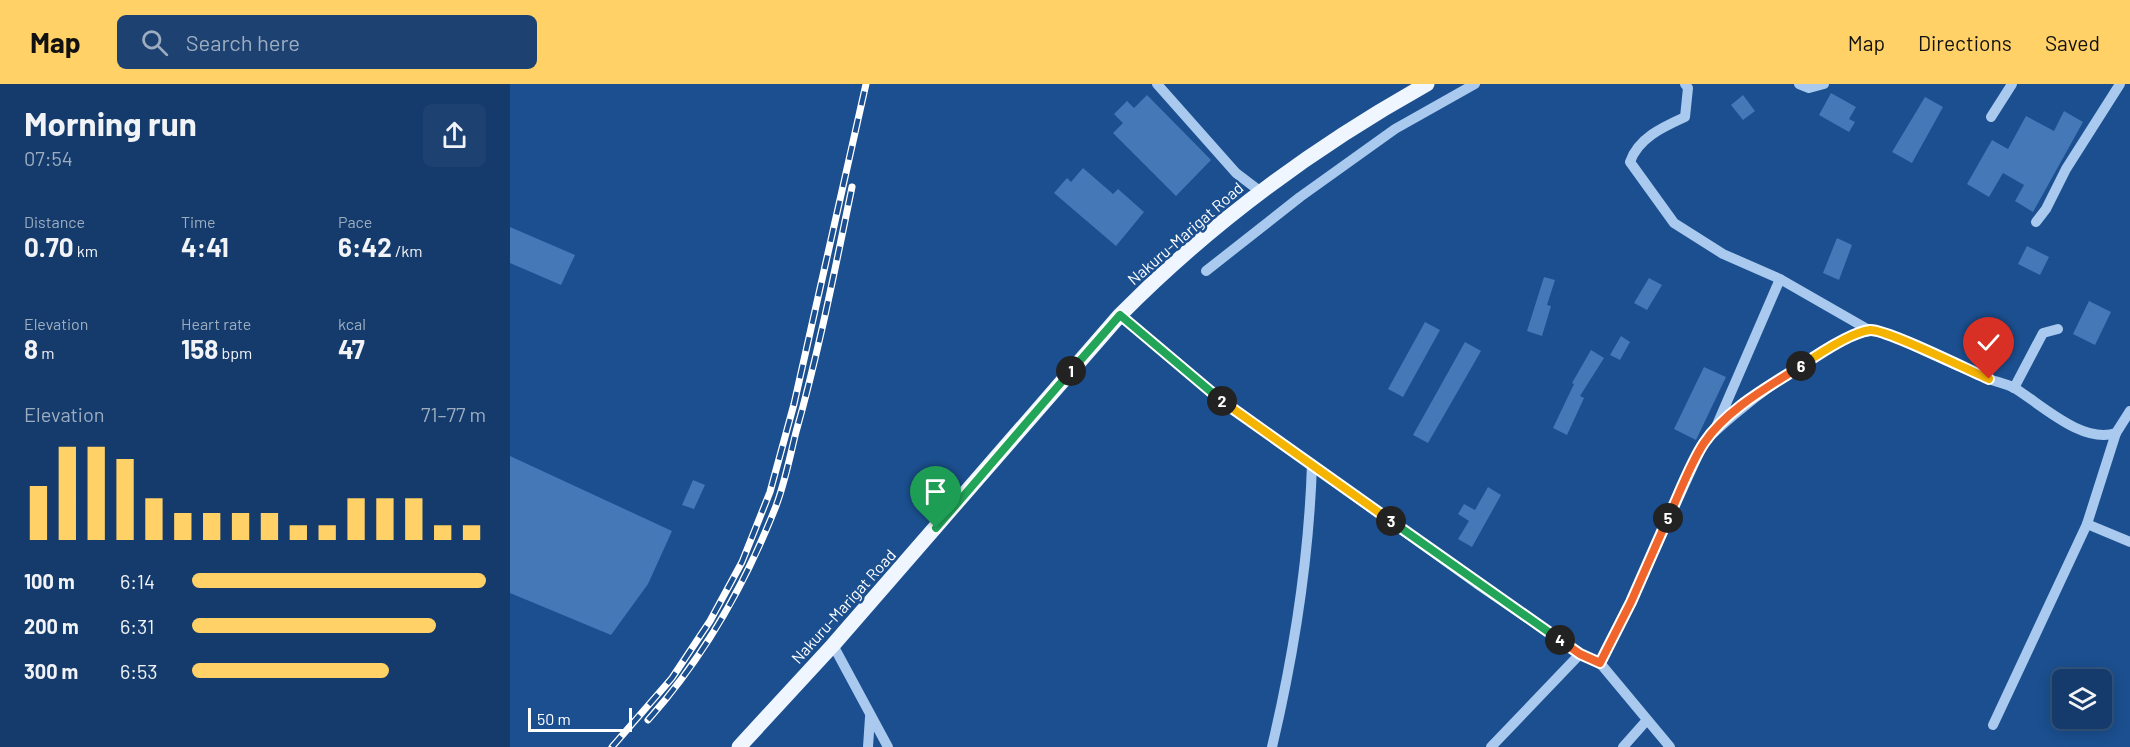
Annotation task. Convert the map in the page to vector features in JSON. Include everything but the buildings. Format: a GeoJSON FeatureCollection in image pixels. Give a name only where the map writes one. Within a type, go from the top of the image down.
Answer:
{"type":"FeatureCollection","features":[{"type":"Feature","properties":{"kind":"main road","name":"Nakuru-Marigat Road"},"geometry":{"type":"LineString","coordinates":[[739,747],[833,645],[1120,315],[1165,270],[1309,156],[1384,108],[1427,84]]}},
{"type":"Feature","properties":{"kind":"street"},"geometry":{"type":"LineString","coordinates":[[1156,84],[1236,173],[1261,192]]}},
{"type":"Feature","properties":{"kind":"street"},"geometry":{"type":"LineString","coordinates":[[1206,272],[1300,197],[1395,129],[1475,84]]}},
{"type":"Feature","properties":{"kind":"street"},"geometry":{"type":"LineString","coordinates":[[1685,84],[1688,88],[1685,117],[1660,129],[1634,149],[1630,162],[1674,223],[1724,254],[1780,279],[1869,330],[1889,335],[2014,388],[2043,410],[2096,436],[2116,433]]}},
{"type":"Feature","properties":{"kind":"street"},"geometry":{"type":"LineString","coordinates":[[1799,84],[1809,88],[1824,84]]}},
{"type":"Feature","properties":{"kind":"street"},"geometry":{"type":"LineString","coordinates":[[1991,117],[2012,84]]}},
{"type":"Feature","properties":{"kind":"street"},"geometry":{"type":"LineString","coordinates":[[2036,222],[2046,209],[2066,169],[2120,84]]}},
{"type":"Feature","properties":{"kind":"street"},"geometry":{"type":"LineString","coordinates":[[1714,430],[1780,279]]}},
{"type":"Feature","properties":{"kind":"street"},"geometry":{"type":"LineString","coordinates":[[1120,315],[1217,397],[1476,583],[1580,654],[1600,663],[1670,747]]}},
{"type":"Feature","properties":{"kind":"street"},"geometry":{"type":"LineString","coordinates":[[2014,388],[2043,333],[2058,329]]}},
{"type":"Feature","properties":{"kind":"street"},"geometry":{"type":"LineString","coordinates":[[1600,663],[1631,602],[1703,444],[1714,430],[1741,407],[1828,347],[1869,330]]}},
{"type":"Feature","properties":{"kind":"street"},"geometry":{"type":"LineString","coordinates":[[1993,725],[2087,524],[2116,433],[2130,411]]}},
{"type":"Feature","properties":{"kind":"street"},"geometry":{"type":"LineString","coordinates":[[1272,747],[1283,702],[1298,610],[1304,588],[1312,464]]}},
{"type":"Feature","properties":{"kind":"street"},"geometry":{"type":"LineString","coordinates":[[2087,524],[2130,542]]}},
{"type":"Feature","properties":{"kind":"street"},"geometry":{"type":"LineString","coordinates":[[833,645],[888,747]]}},
{"type":"Feature","properties":{"kind":"street"},"geometry":{"type":"LineString","coordinates":[[1491,747],[1580,654]]}},
{"type":"Feature","properties":{"kind":"street"},"geometry":{"type":"LineString","coordinates":[[868,747],[870,713]]}},
{"type":"Feature","properties":{"kind":"street"},"geometry":{"type":"LineString","coordinates":[[1623,747],[1647,720]]}},
{"type":"Feature","properties":{"kind":"railway"},"geometry":{"type":"LineString","coordinates":[[612,747],[672,678],[710,621],[742,562],[770,492],[794,404],[866,84]]}},
{"type":"Feature","properties":{"kind":"railway"},"geometry":{"type":"LineString","coordinates":[[648,720],[687,671],[721,619],[751,564],[776,506],[812,371],[852,187]]}},
{"type":"Feature","properties":{"kind":"route"},"geometry":{"type":"LineString","coordinates":[[936,528],[1120,315],[1217,397],[1476,583],[1580,654],[1600,663],[1631,602],[1703,444],[1714,430],[1741,407],[1828,347],[1869,330],[1889,335],[1989,379]]}}]}
